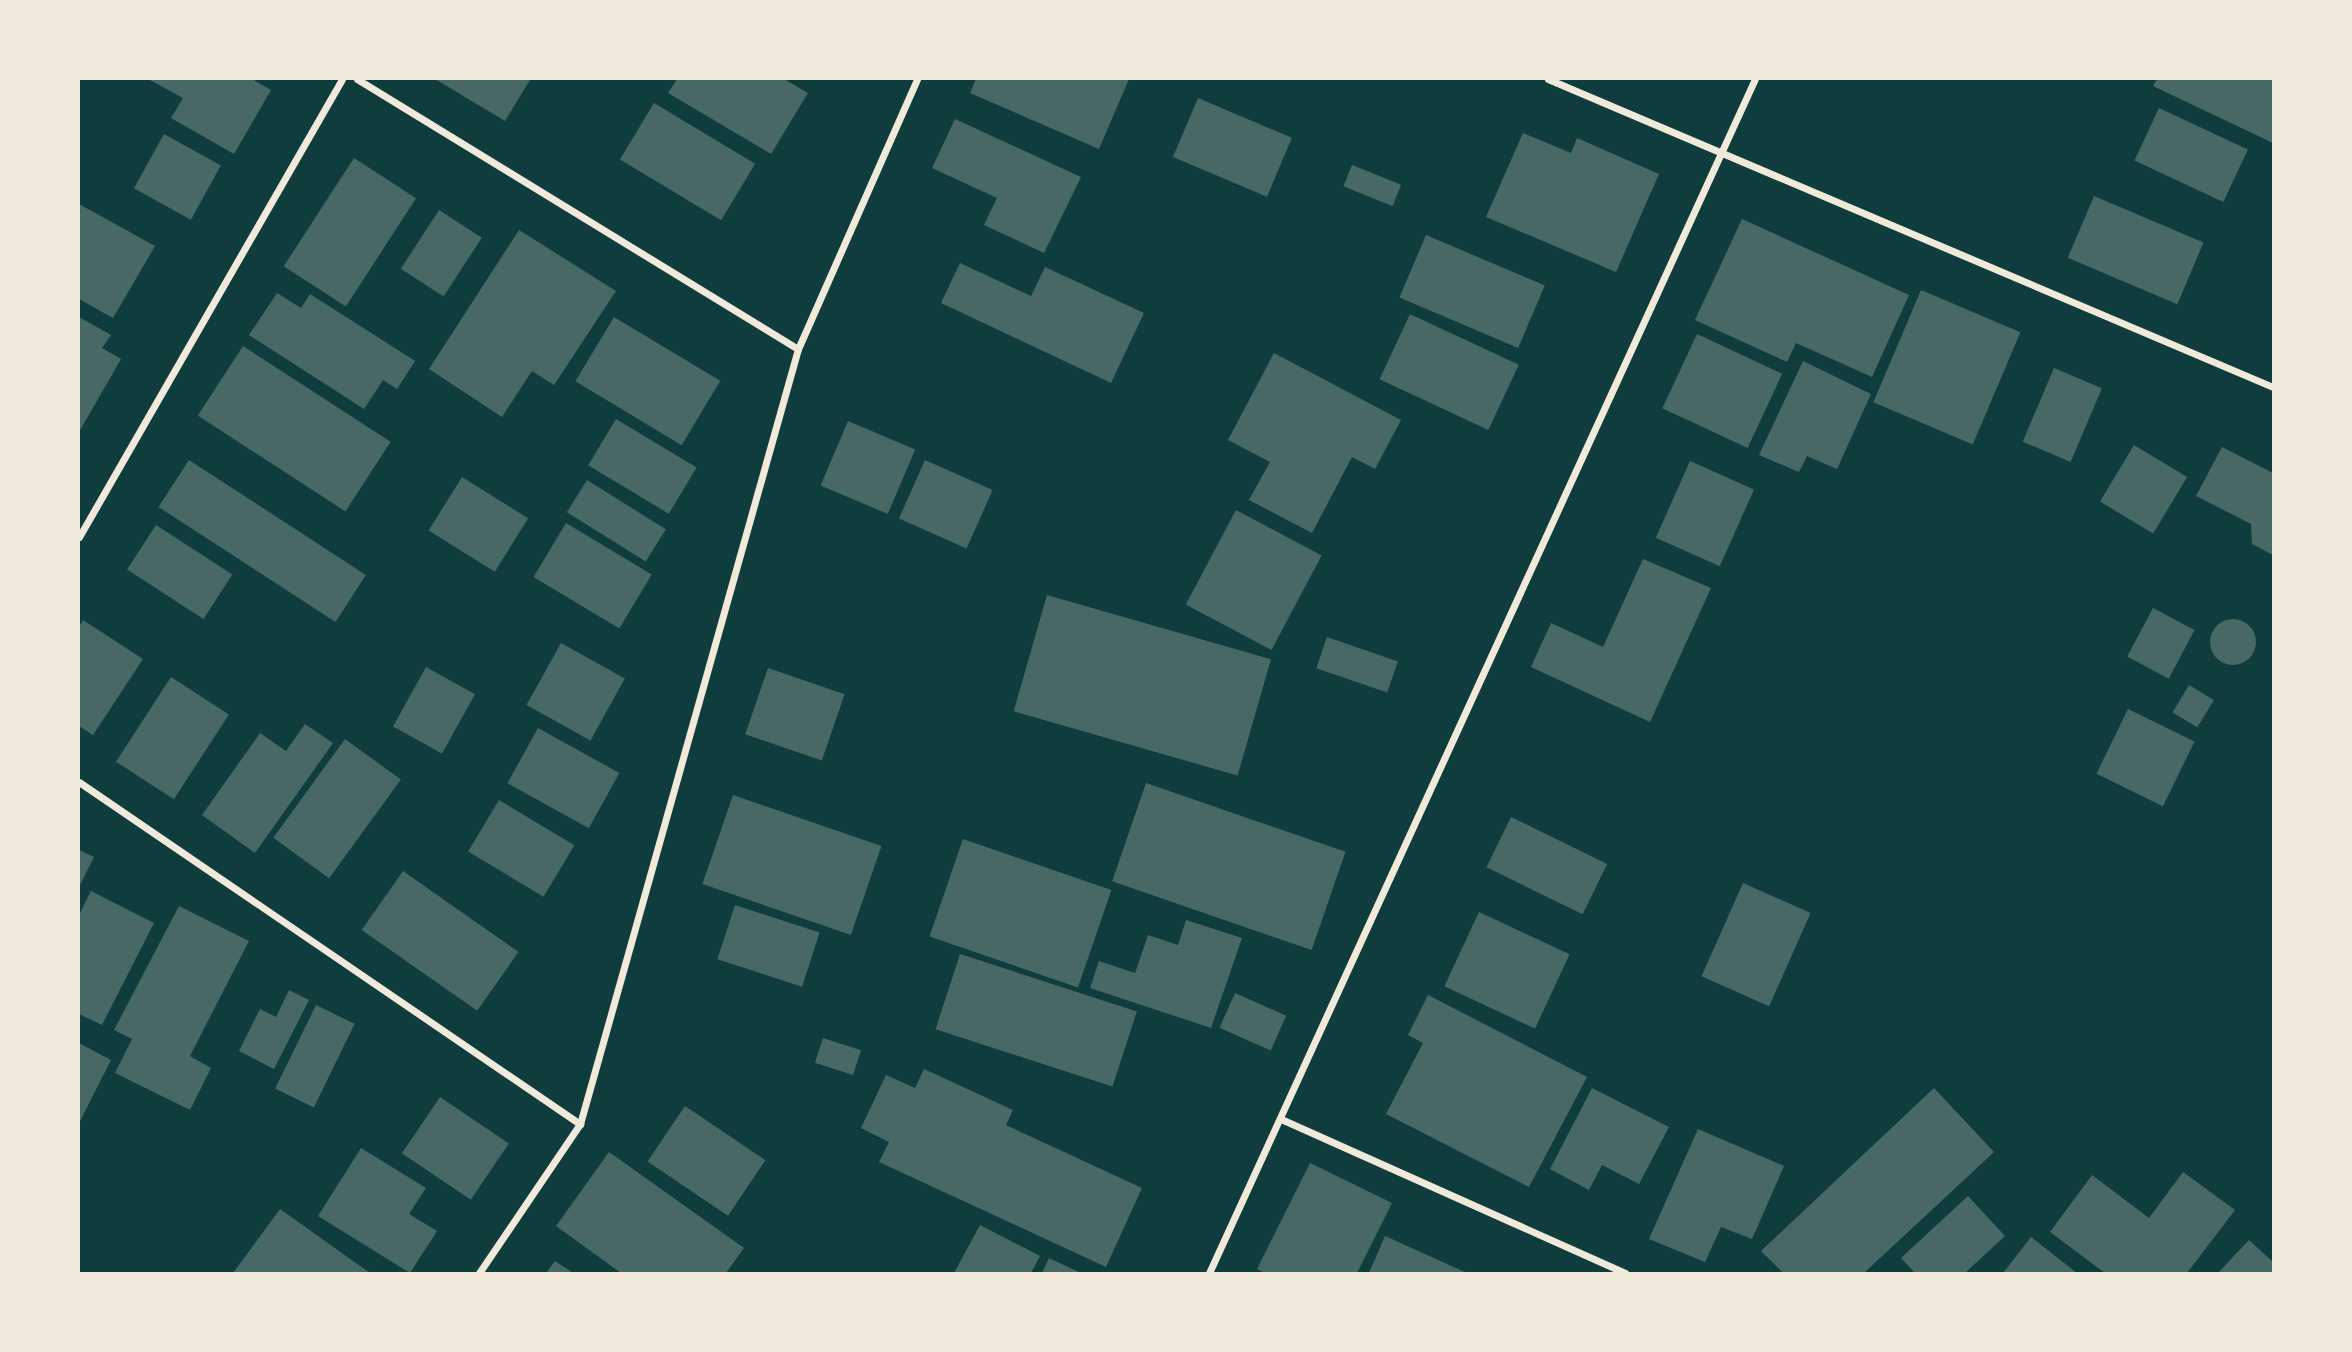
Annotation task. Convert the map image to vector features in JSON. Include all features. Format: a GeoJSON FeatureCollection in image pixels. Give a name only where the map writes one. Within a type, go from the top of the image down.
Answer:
{"type":"FeatureCollection","features":[{"type":"Feature","properties":{"kind":"street"},"geometry":{"type":"LineString","coordinates":[[79,537],[342,79]]}},
{"type":"Feature","properties":{"kind":"street"},"geometry":{"type":"LineString","coordinates":[[356,79],[798,349]]}},
{"type":"Feature","properties":{"kind":"street"},"geometry":{"type":"LineString","coordinates":[[479,1273],[580,1124],[798,349],[917,79]]}},
{"type":"Feature","properties":{"kind":"street"},"geometry":{"type":"LineString","coordinates":[[1548,79],[2273,387]]}},
{"type":"Feature","properties":{"kind":"street"},"geometry":{"type":"LineString","coordinates":[[1209,1273],[1755,79]]}},
{"type":"Feature","properties":{"kind":"street"},"geometry":{"type":"LineString","coordinates":[[79,782],[580,1124]]}},
{"type":"Feature","properties":{"kind":"street"},"geometry":{"type":"LineString","coordinates":[[1281,1119],[1625,1273]]}},
{"type":"Feature","properties":{"kind":"building"},"geometry":{"type":"Polygon","coordinates":[[[148,79],[252,79],[271,90],[234,154],[171,118],[183,98],[148,79]]]}},
{"type":"Feature","properties":{"kind":"building"},"geometry":{"type":"Polygon","coordinates":[[[435,79],[528,79],[530,80],[505,121],[435,79]]]}},
{"type":"Feature","properties":{"kind":"building"},"geometry":{"type":"Polygon","coordinates":[[[677,79],[784,79],[808,93],[771,154],[668,93],[677,79]]]}},
{"type":"Feature","properties":{"kind":"building"},"geometry":{"type":"Polygon","coordinates":[[[976,79],[1129,79],[1099,149],[970,93],[976,79]]]}},
{"type":"Feature","properties":{"kind":"building"},"geometry":{"type":"Polygon","coordinates":[[[2157,79],[2273,79],[2273,143],[2153,86],[2157,79]]]}},
{"type":"Feature","properties":{"kind":"building"},"geometry":{"type":"Polygon","coordinates":[[[1198,98],[1292,138],[1267,197],[1173,157],[1198,98]]]}},
{"type":"Feature","properties":{"kind":"building"},"geometry":{"type":"Polygon","coordinates":[[[654,103],[755,164],[721,220],[620,160],[654,103]]]}},
{"type":"Feature","properties":{"kind":"building"},"geometry":{"type":"Polygon","coordinates":[[[2159,108],[2248,149],[2223,202],[2134,161],[2159,108]]]}},
{"type":"Feature","properties":{"kind":"building"},"geometry":{"type":"Polygon","coordinates":[[[955,119],[1081,177],[1044,253],[984,225],[997,198],[932,168],[955,119]]]}},
{"type":"Feature","properties":{"kind":"building"},"geometry":{"type":"Polygon","coordinates":[[[1523,133],[1571,153],[1577,138],[1659,174],[1616,272],[1486,217],[1523,133]]]}},
{"type":"Feature","properties":{"kind":"building"},"geometry":{"type":"Polygon","coordinates":[[[164,134],[221,166],[191,220],[134,188],[164,134]]]}},
{"type":"Feature","properties":{"kind":"building"},"geometry":{"type":"Polygon","coordinates":[[[354,158],[416,198],[346,306],[284,266],[354,158]]]}},
{"type":"Feature","properties":{"kind":"building"},"geometry":{"type":"Polygon","coordinates":[[[1352,165],[1401,185],[1393,206],[1343,186],[1352,165]]]}},
{"type":"Feature","properties":{"kind":"building"},"geometry":{"type":"Polygon","coordinates":[[[2094,196],[2204,242],[2177,304],[2068,258],[2094,196]]]}},
{"type":"Feature","properties":{"kind":"building"},"geometry":{"type":"Polygon","coordinates":[[[79,204],[155,246],[113,318],[79,299],[79,204]]]}},
{"type":"Feature","properties":{"kind":"building"},"geometry":{"type":"Polygon","coordinates":[[[439,210],[482,238],[444,296],[401,269],[439,210]]]}},
{"type":"Feature","properties":{"kind":"building"},"geometry":{"type":"Polygon","coordinates":[[[1742,219],[1909,295],[1872,377],[1796,343],[1787,362],[1695,320],[1742,219]]]}},
{"type":"Feature","properties":{"kind":"building"},"geometry":{"type":"Polygon","coordinates":[[[519,230],[616,291],[554,385],[532,371],[502,417],[429,369],[519,230]]]}},
{"type":"Feature","properties":{"kind":"building"},"geometry":{"type":"Polygon","coordinates":[[[1426,235],[1545,285],[1518,348],[1399,298],[1426,235]]]}},
{"type":"Feature","properties":{"kind":"building"},"geometry":{"type":"Polygon","coordinates":[[[960,263],[1031,296],[1045,267],[1144,313],[1111,383],[941,303],[960,263]]]}},
{"type":"Feature","properties":{"kind":"building"},"geometry":{"type":"Polygon","coordinates":[[[1921,290],[2020,332],[1973,445],[1873,402],[1921,290]]]}},
{"type":"Feature","properties":{"kind":"building"},"geometry":{"type":"Polygon","coordinates":[[[277,293],[301,308],[310,294],[415,361],[397,389],[383,380],[364,409],[249,335],[277,293]]]}},
{"type":"Feature","properties":{"kind":"building"},"geometry":{"type":"Polygon","coordinates":[[[1410,314],[1519,365],[1488,430],[1380,379],[1410,314]]]}},
{"type":"Feature","properties":{"kind":"building"},"geometry":{"type":"Polygon","coordinates":[[[79,317],[111,335],[102,348],[121,359],[79,432],[79,317]]]}},
{"type":"Feature","properties":{"kind":"building"},"geometry":{"type":"Polygon","coordinates":[[[614,317],[720,381],[682,445],[575,381],[614,317]]]}},
{"type":"Feature","properties":{"kind":"building"},"geometry":{"type":"Polygon","coordinates":[[[1697,334],[1782,374],[1748,448],[1662,408],[1697,334]]]}},
{"type":"Feature","properties":{"kind":"building"},"geometry":{"type":"Polygon","coordinates":[[[243,346],[391,442],[345,511],[198,416],[243,346]]]}},
{"type":"Feature","properties":{"kind":"building"},"geometry":{"type":"Polygon","coordinates":[[[1274,353],[1401,420],[1375,469],[1352,457],[1312,533],[1249,500],[1270,462],[1228,440],[1274,353]]]}},
{"type":"Feature","properties":{"kind":"building"},"geometry":{"type":"Polygon","coordinates":[[[1803,361],[1871,394],[1837,469],[1807,456],[1799,472],[1759,455],[1803,361]]]}},
{"type":"Feature","properties":{"kind":"building"},"geometry":{"type":"Polygon","coordinates":[[[2054,368],[2102,388],[2071,462],[2023,442],[2054,368]]]}},
{"type":"Feature","properties":{"kind":"building"},"geometry":{"type":"Polygon","coordinates":[[[616,419],[697,467],[669,514],[588,465],[616,419]]]}},
{"type":"Feature","properties":{"kind":"building"},"geometry":{"type":"Polygon","coordinates":[[[848,421],[915,450],[888,514],[821,485],[848,421]]]}},
{"type":"Feature","properties":{"kind":"building"},"geometry":{"type":"Polygon","coordinates":[[[2134,445],[2187,477],[2153,534],[2100,502],[2134,445]]]}},
{"type":"Feature","properties":{"kind":"building"},"geometry":{"type":"Polygon","coordinates":[[[2222,447],[2273,473],[2273,555],[2252,544],[2251,524],[2196,496],[2222,447]]]}},
{"type":"Feature","properties":{"kind":"building"},"geometry":{"type":"Polygon","coordinates":[[[189,460],[366,575],[335,622],[159,507],[189,460]]]}},
{"type":"Feature","properties":{"kind":"building"},"geometry":{"type":"Polygon","coordinates":[[[925,460],[993,490],[967,549],[899,518],[925,460]]]}},
{"type":"Feature","properties":{"kind":"building"},"geometry":{"type":"Polygon","coordinates":[[[1690,461],[1754,489],[1720,566],[1656,538],[1690,461]]]}},
{"type":"Feature","properties":{"kind":"building"},"geometry":{"type":"Polygon","coordinates":[[[462,477],[528,518],[495,572],[429,530],[462,477]]]}},
{"type":"Feature","properties":{"kind":"building"},"geometry":{"type":"Polygon","coordinates":[[[587,480],[666,529],[646,562],[567,512],[587,480]]]}},
{"type":"Feature","properties":{"kind":"building"},"geometry":{"type":"Polygon","coordinates":[[[1236,510],[1322,556],[1271,650],[1186,604],[1236,510]]]}},
{"type":"Feature","properties":{"kind":"building"},"geometry":{"type":"Polygon","coordinates":[[[566,523],[652,575],[619,629],[534,577],[566,523]]]}},
{"type":"Feature","properties":{"kind":"building"},"geometry":{"type":"Polygon","coordinates":[[[156,525],[232,575],[203,619],[127,569],[156,525]]]}},
{"type":"Feature","properties":{"kind":"building"},"geometry":{"type":"Polygon","coordinates":[[[1643,559],[1711,588],[1650,722],[1531,667],[1551,623],[1603,647],[1643,559]]]}},
{"type":"Feature","properties":{"kind":"building"},"geometry":{"type":"Polygon","coordinates":[[[1047,595],[1271,659],[1238,776],[1014,711],[1047,595]]]}},
{"type":"Feature","properties":{"kind":"building"},"geometry":{"type":"Polygon","coordinates":[[[2153,608],[2194,630],[2169,679],[2127,657],[2153,608]]]}},
{"type":"Feature","properties":{"kind":"building"},"geometry":{"type":"Polygon","coordinates":[[[2233,619],[2249,626],[2256,642],[2249,658],[2233,665],[2217,658],[2210,642],[2217,626],[2233,619]]]}},
{"type":"Feature","properties":{"kind":"building"},"geometry":{"type":"Polygon","coordinates":[[[83,620],[143,659],[93,735],[79,726],[79,627],[83,620]]]}},
{"type":"Feature","properties":{"kind":"building"},"geometry":{"type":"Polygon","coordinates":[[[1327,637],[1398,661],[1387,693],[1316,668],[1327,637]]]}},
{"type":"Feature","properties":{"kind":"building"},"geometry":{"type":"Polygon","coordinates":[[[561,643],[625,678],[590,740],[527,705],[561,643]]]}},
{"type":"Feature","properties":{"kind":"building"},"geometry":{"type":"Polygon","coordinates":[[[426,667],[475,694],[442,754],[393,726],[426,667]]]}},
{"type":"Feature","properties":{"kind":"building"},"geometry":{"type":"Polygon","coordinates":[[[768,668],[845,694],[822,761],[745,734],[768,668]]]}},
{"type":"Feature","properties":{"kind":"building"},"geometry":{"type":"Polygon","coordinates":[[[171,677],[229,715],[174,799],[116,762],[171,677]]]}},
{"type":"Feature","properties":{"kind":"building"},"geometry":{"type":"Polygon","coordinates":[[[2189,685],[2214,700],[2197,727],[2173,712],[2189,685]]]}},
{"type":"Feature","properties":{"kind":"building"},"geometry":{"type":"Polygon","coordinates":[[[2128,709],[2195,741],[2163,806],[2096,774],[2128,709]]]}},
{"type":"Feature","properties":{"kind":"building"},"geometry":{"type":"Polygon","coordinates":[[[305,724],[333,743],[255,853],[202,815],[260,733],[286,751],[305,724]]]}},
{"type":"Feature","properties":{"kind":"building"},"geometry":{"type":"Polygon","coordinates":[[[538,728],[619,773],[589,828],[507,783],[538,728]]]}},
{"type":"Feature","properties":{"kind":"building"},"geometry":{"type":"Polygon","coordinates":[[[345,739],[401,780],[329,878],[273,838],[345,739]]]}},
{"type":"Feature","properties":{"kind":"building"},"geometry":{"type":"Polygon","coordinates":[[[1146,783],[1346,852],[1312,950],[1112,881],[1146,783]]]}},
{"type":"Feature","properties":{"kind":"building"},"geometry":{"type":"Polygon","coordinates":[[[733,795],[881,846],[851,935],[702,884],[733,795]]]}},
{"type":"Feature","properties":{"kind":"building"},"geometry":{"type":"Polygon","coordinates":[[[499,800],[574,845],[544,897],[468,851],[499,800]]]}},
{"type":"Feature","properties":{"kind":"building"},"geometry":{"type":"Polygon","coordinates":[[[1511,817],[1607,864],[1583,914],[1486,867],[1511,817]]]}},
{"type":"Feature","properties":{"kind":"building"},"geometry":{"type":"Polygon","coordinates":[[[963,839],[1111,890],[1078,988],[929,936],[963,839]]]}},
{"type":"Feature","properties":{"kind":"building"},"geometry":{"type":"Polygon","coordinates":[[[79,850],[94,857],[79,887],[79,850]]]}},
{"type":"Feature","properties":{"kind":"building"},"geometry":{"type":"Polygon","coordinates":[[[403,871],[519,952],[477,1011],[362,930],[403,871]]]}},
{"type":"Feature","properties":{"kind":"building"},"geometry":{"type":"Polygon","coordinates":[[[1743,883],[1811,913],[1769,1006],[1702,976],[1743,883]]]}},
{"type":"Feature","properties":{"kind":"building"},"geometry":{"type":"Polygon","coordinates":[[[91,891],[154,923],[102,1025],[79,1014],[79,915],[91,891]]]}},
{"type":"Feature","properties":{"kind":"building"},"geometry":{"type":"Polygon","coordinates":[[[735,905],[820,933],[802,987],[717,959],[735,905]]]}},
{"type":"Feature","properties":{"kind":"building"},"geometry":{"type":"Polygon","coordinates":[[[179,906],[249,941],[190,1056],[211,1068],[190,1110],[115,1073],[132,1039],[114,1030],[179,906]]]}},
{"type":"Feature","properties":{"kind":"building"},"geometry":{"type":"Polygon","coordinates":[[[1479,912],[1570,954],[1535,1029],[1444,986],[1479,912]]]}},
{"type":"Feature","properties":{"kind":"building"},"geometry":{"type":"Polygon","coordinates":[[[1186,920],[1242,938],[1211,1028],[1090,988],[1099,961],[1135,973],[1148,935],[1178,945],[1186,920]]]}},
{"type":"Feature","properties":{"kind":"building"},"geometry":{"type":"Polygon","coordinates":[[[960,954],[1137,1011],[1112,1087],[936,1029],[960,954]]]}},
{"type":"Feature","properties":{"kind":"building"},"geometry":{"type":"Polygon","coordinates":[[[289,990],[309,1000],[274,1069],[239,1051],[260,1009],[276,1017],[289,990]]]}},
{"type":"Feature","properties":{"kind":"building"},"geometry":{"type":"Polygon","coordinates":[[[1235,993],[1286,1016],[1271,1050],[1220,1028],[1235,993]]]}},
{"type":"Feature","properties":{"kind":"building"},"geometry":{"type":"Polygon","coordinates":[[[1428,995],[1587,1077],[1529,1187],[1386,1114],[1423,1043],[1408,1035],[1428,995]]]}},
{"type":"Feature","properties":{"kind":"building"},"geometry":{"type":"Polygon","coordinates":[[[316,1005],[355,1024],[314,1107],[275,1089],[316,1005]]]}},
{"type":"Feature","properties":{"kind":"building"},"geometry":{"type":"Polygon","coordinates":[[[823,1038],[861,1050],[853,1075],[815,1063],[823,1038]]]}},
{"type":"Feature","properties":{"kind":"building"},"geometry":{"type":"Polygon","coordinates":[[[79,1043],[111,1060],[79,1123],[79,1043]]]}},
{"type":"Feature","properties":{"kind":"building"},"geometry":{"type":"Polygon","coordinates":[[[924,1069],[1013,1110],[1006,1125],[1142,1188],[1106,1267],[879,1162],[889,1142],[861,1128],[886,1075],[915,1088],[924,1069]]]}},
{"type":"Feature","properties":{"kind":"building"},"geometry":{"type":"Polygon","coordinates":[[[1592,1088],[1669,1127],[1639,1184],[1602,1165],[1589,1190],[1550,1169],[1592,1088]]]}},
{"type":"Feature","properties":{"kind":"building"},"geometry":{"type":"Polygon","coordinates":[[[1934,1088],[1994,1152],[1864,1273],[1783,1273],[1761,1251],[1934,1088]]]}},
{"type":"Feature","properties":{"kind":"building"},"geometry":{"type":"Polygon","coordinates":[[[440,1097],[509,1143],[471,1200],[402,1153],[440,1097]]]}},
{"type":"Feature","properties":{"kind":"building"},"geometry":{"type":"Polygon","coordinates":[[[685,1106],[765,1160],[728,1216],[648,1162],[685,1106]]]}},
{"type":"Feature","properties":{"kind":"building"},"geometry":{"type":"Polygon","coordinates":[[[1698,1129],[1784,1166],[1752,1239],[1721,1227],[1705,1262],[1649,1239],[1698,1129]]]}},
{"type":"Feature","properties":{"kind":"building"},"geometry":{"type":"Polygon","coordinates":[[[361,1148],[426,1188],[409,1214],[437,1231],[410,1273],[318,1216],[361,1148]]]}},
{"type":"Feature","properties":{"kind":"building"},"geometry":{"type":"Polygon","coordinates":[[[609,1152],[744,1248],[726,1273],[621,1273],[556,1226],[609,1152]]]}},
{"type":"Feature","properties":{"kind":"building"},"geometry":{"type":"Polygon","coordinates":[[[1310,1163],[1392,1203],[1357,1273],[1265,1273],[1257,1269],[1310,1163]]]}},
{"type":"Feature","properties":{"kind":"building"},"geometry":{"type":"Polygon","coordinates":[[[2183,1172],[2235,1210],[2187,1273],[2105,1273],[2050,1232],[2092,1175],[2149,1218],[2183,1172]]]}},
{"type":"Feature","properties":{"kind":"building"},"geometry":{"type":"Polygon","coordinates":[[[1968,1196],[2005,1236],[1965,1273],[1915,1273],[1901,1258],[1968,1196]]]}},
{"type":"Feature","properties":{"kind":"building"},"geometry":{"type":"Polygon","coordinates":[[[280,1209],[370,1273],[233,1273],[280,1209]]]}},
{"type":"Feature","properties":{"kind":"building"},"geometry":{"type":"Polygon","coordinates":[[[980,1225],[1040,1256],[1031,1273],[954,1273],[980,1225]]]}},
{"type":"Feature","properties":{"kind":"building"},"geometry":{"type":"Polygon","coordinates":[[[1385,1236],[1467,1273],[1369,1273],[1385,1236]]]}},
{"type":"Feature","properties":{"kind":"building"},"geometry":{"type":"Polygon","coordinates":[[[2031,1237],[2077,1273],[2003,1273],[2031,1237]]]}},
{"type":"Feature","properties":{"kind":"building"},"geometry":{"type":"Polygon","coordinates":[[[2249,1240],[2273,1262],[2273,1273],[2218,1273],[2249,1240]]]}},
{"type":"Feature","properties":{"kind":"building"},"geometry":{"type":"Polygon","coordinates":[[[1049,1258],[1081,1273],[1042,1273],[1049,1258]]]}},
{"type":"Feature","properties":{"kind":"building"},"geometry":{"type":"Polygon","coordinates":[[[555,1261],[573,1273],[546,1273],[555,1261]]]}}]}
